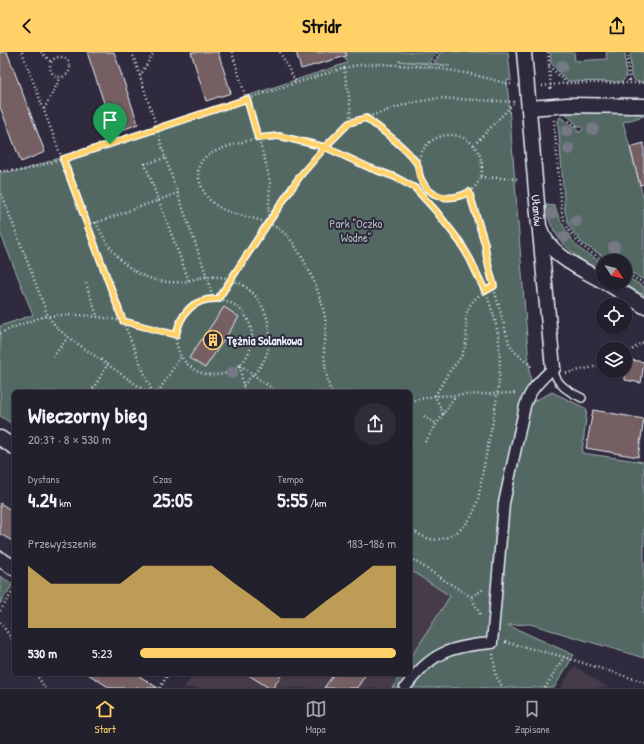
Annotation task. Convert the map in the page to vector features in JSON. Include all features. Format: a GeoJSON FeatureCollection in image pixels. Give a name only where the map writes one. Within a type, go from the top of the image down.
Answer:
{"type":"FeatureCollection","features":[{"type":"Feature","properties":{"kind":"street","name":"Ułanów"},"geometry":{"type":"LineString","coordinates":[[524,52],[539,226],[546,241],[558,253],[596,277]]}},
{"type":"Feature","properties":{"kind":"street"},"geometry":{"type":"LineString","coordinates":[[530,108],[552,106],[644,106]]}},
{"type":"Feature","properties":{"kind":"street"},"geometry":{"type":"LineString","coordinates":[[405,688],[425,665],[448,650],[465,645],[493,641],[504,503],[525,406],[530,393],[538,382],[553,368],[539,226]]}},
{"type":"Feature","properties":{"kind":"street"},"geometry":{"type":"LineString","coordinates":[[618,290],[644,306]]}},
{"type":"Feature","properties":{"kind":"street"},"geometry":{"type":"LineString","coordinates":[[0,438],[12,446]]}},
{"type":"Feature","properties":{"kind":"street"},"geometry":{"type":"LineString","coordinates":[[0,559],[12,567]]}},
{"type":"Feature","properties":{"kind":"lane"},"geometry":{"type":"LineString","coordinates":[[553,368],[555,378],[561,386],[582,398]]}},
{"type":"Feature","properties":{"kind":"path"},"geometry":{"type":"LineString","coordinates":[[22,52],[123,321],[151,390]]}},
{"type":"Feature","properties":{"kind":"path"},"geometry":{"type":"LineString","coordinates":[[42,52],[51,62],[51,71],[55,75],[61,77]]}},
{"type":"Feature","properties":{"kind":"path"},"geometry":{"type":"LineString","coordinates":[[132,52],[157,128],[165,158],[207,277],[213,299]]}},
{"type":"Feature","properties":{"kind":"path"},"geometry":{"type":"LineString","coordinates":[[140,76],[154,52]]}},
{"type":"Feature","properties":{"kind":"path"},"geometry":{"type":"LineString","coordinates":[[232,52],[268,167],[270,183],[268,223]]}},
{"type":"Feature","properties":{"kind":"path"},"geometry":{"type":"LineString","coordinates":[[280,52],[296,83]]}},
{"type":"Feature","properties":{"kind":"path"},"geometry":{"type":"LineString","coordinates":[[429,67],[438,52]]}},
{"type":"Feature","properties":{"kind":"path"},"geometry":{"type":"LineString","coordinates":[[548,52],[562,213],[569,231],[581,245],[596,255]]}},
{"type":"Feature","properties":{"kind":"path"},"geometry":{"type":"LineString","coordinates":[[627,52],[629,83]]}},
{"type":"Feature","properties":{"kind":"path"},"geometry":{"type":"LineString","coordinates":[[44,109],[61,77],[67,74],[70,68],[69,61],[60,56],[51,62]]}},
{"type":"Feature","properties":{"kind":"path"},"geometry":{"type":"LineString","coordinates":[[0,171],[24,170],[63,159],[296,83],[358,65],[381,64],[429,67],[464,73],[515,85],[528,86],[568,83],[644,83]]}},
{"type":"Feature","properties":{"kind":"path"},"geometry":{"type":"LineString","coordinates":[[549,66],[568,83]]}},
{"type":"Feature","properties":{"kind":"path"},"geometry":{"type":"LineString","coordinates":[[344,68],[350,108],[349,123]]}},
{"type":"Feature","properties":{"kind":"path"},"geometry":{"type":"LineString","coordinates":[[218,299],[300,176],[325,147],[349,123],[410,104],[439,98],[515,102],[474,146]]}},
{"type":"Feature","properties":{"kind":"path"},"geometry":{"type":"LineString","coordinates":[[366,118],[400,143],[418,165]]}},
{"type":"Feature","properties":{"kind":"path"},"geometry":{"type":"LineString","coordinates":[[457,135],[467,140],[474,146],[480,156],[482,166],[480,177],[474,188],[461,197],[442,198],[434,194],[421,180],[418,165],[422,151],[428,143],[437,137],[457,135]]}},
{"type":"Feature","properties":{"kind":"path"},"geometry":{"type":"LineString","coordinates":[[331,390],[324,355],[325,322],[322,304],[295,246],[282,231],[268,223],[234,214],[214,205],[203,190],[199,180],[200,164],[205,156],[213,152],[258,138],[279,136],[325,147],[403,180],[415,188],[460,242],[470,259],[485,291],[494,319],[498,338],[499,367],[497,393],[478,498],[472,516],[467,524],[457,532],[436,540],[427,538],[412,530]]}},
{"type":"Feature","properties":{"kind":"path"},"geometry":{"type":"LineString","coordinates":[[165,158],[145,164],[189,281]]}},
{"type":"Feature","properties":{"kind":"path"},"geometry":{"type":"LineString","coordinates":[[480,177],[521,179]]}},
{"type":"Feature","properties":{"kind":"path"},"geometry":{"type":"LineString","coordinates":[[421,194],[427,188]]}},
{"type":"Feature","properties":{"kind":"path"},"geometry":{"type":"LineString","coordinates":[[0,190],[48,316],[68,337],[144,390]]}},
{"type":"Feature","properties":{"kind":"path"},"geometry":{"type":"LineString","coordinates":[[469,192],[485,244],[488,267],[509,343],[514,351],[533,368]]}},
{"type":"Feature","properties":{"kind":"path"},"geometry":{"type":"LineString","coordinates":[[87,226],[178,193]]}},
{"type":"Feature","properties":{"kind":"path"},"geometry":{"type":"LineString","coordinates":[[96,222],[112,251],[133,271],[160,281],[189,281],[207,277],[232,280],[244,286],[258,299],[268,318],[270,341],[264,361],[243,386]]}},
{"type":"Feature","properties":{"kind":"path"},"geometry":{"type":"LineString","coordinates":[[632,276],[644,283]]}},
{"type":"Feature","properties":{"kind":"path"},"geometry":{"type":"LineString","coordinates":[[86,282],[97,316]]}},
{"type":"Feature","properties":{"kind":"path"},"geometry":{"type":"LineString","coordinates":[[435,396],[448,374],[460,358],[466,345],[466,317],[471,302],[494,286]]}},
{"type":"Feature","properties":{"kind":"path"},"geometry":{"type":"LineString","coordinates":[[218,299],[225,300],[235,305],[244,314],[250,324],[252,336],[250,348],[245,359],[240,365],[225,373],[213,375],[200,372],[190,366],[181,356],[177,346],[176,335],[178,324],[184,314],[192,306],[202,301],[218,299]]}},
{"type":"Feature","properties":{"kind":"path"},"geometry":{"type":"LineString","coordinates":[[0,333],[48,316],[97,316],[123,321],[176,335]]}},
{"type":"Feature","properties":{"kind":"path"},"geometry":{"type":"LineString","coordinates":[[53,357],[68,337]]}},
{"type":"Feature","properties":{"kind":"path"},"geometry":{"type":"LineString","coordinates":[[632,351],[638,344],[644,342]]}},
{"type":"Feature","properties":{"kind":"path"},"geometry":{"type":"LineString","coordinates":[[160,390],[181,356]]}},
{"type":"Feature","properties":{"kind":"path"},"geometry":{"type":"LineString","coordinates":[[92,390],[108,364]]}},
{"type":"Feature","properties":{"kind":"path"},"geometry":{"type":"LineString","coordinates":[[240,365],[274,390]]}},
{"type":"Feature","properties":{"kind":"path"},"geometry":{"type":"LineString","coordinates":[[240,365],[244,390]]}},
{"type":"Feature","properties":{"kind":"path"},"geometry":{"type":"LineString","coordinates":[[553,368],[564,374],[596,367]]}},
{"type":"Feature","properties":{"kind":"path"},"geometry":{"type":"LineString","coordinates":[[412,402],[435,396],[514,393],[521,388],[530,393]]}},
{"type":"Feature","properties":{"kind":"path"},"geometry":{"type":"LineString","coordinates":[[425,442],[455,395]]}},
{"type":"Feature","properties":{"kind":"path"},"geometry":{"type":"LineString","coordinates":[[435,396],[443,414]]}},
{"type":"Feature","properties":{"kind":"path"},"geometry":{"type":"LineString","coordinates":[[424,416],[437,424]]}},
{"type":"Feature","properties":{"kind":"path"},"geometry":{"type":"LineString","coordinates":[[412,559],[471,597]]}},
{"type":"Feature","properties":{"kind":"path"},"geometry":{"type":"LineString","coordinates":[[0,611],[12,593]]}},
{"type":"Feature","properties":{"kind":"path"},"geometry":{"type":"LineString","coordinates":[[0,622],[12,639]]}},
{"type":"Feature","properties":{"kind":"path"},"geometry":{"type":"LineString","coordinates":[[503,688],[496,676],[494,667],[493,641],[564,657],[644,682]]}},
{"type":"Feature","properties":{"kind":"path"},"geometry":{"type":"LineString","coordinates":[[546,688],[564,657]]}},
{"type":"Feature","properties":{"kind":"path"},"geometry":{"type":"LineString","coordinates":[[37,676],[46,688]]}},
{"type":"Feature","properties":{"kind":"path"},"geometry":{"type":"LineString","coordinates":[[160,688],[168,676]]}},
{"type":"Feature","properties":{"kind":"shaded area"},"geometry":{"type":"Polygon","coordinates":[[[412,571],[451,596],[412,656],[412,571]]]}},
{"type":"Feature","properties":{"kind":"shaded area"},"geometry":{"type":"Polygon","coordinates":[[[574,666],[609,688],[560,688],[574,666]]]}},
{"type":"Feature","properties":{"kind":"shaded area"},"geometry":{"type":"Polygon","coordinates":[[[192,676],[400,676],[392,688],[184,688],[192,676]]]}},
{"type":"Feature","properties":{"kind":"green space","name":"Park \"Oczko Wodne\""},"geometry":{"type":"Polygon","coordinates":[[[343,52],[436,52],[428,63],[398,61],[450,66],[434,63],[441,52],[508,52],[511,81],[507,80],[532,402],[552,392],[587,409],[582,453],[644,462],[644,658],[530,624],[508,625],[574,655],[554,688],[392,688],[400,676],[412,676],[412,656],[450,596],[412,571],[412,390],[12,390],[12,424],[0,416],[0,326],[33,315],[0,232],[0,172],[20,171],[347,63],[343,52]]]}},
{"type":"Feature","properties":{"kind":"green space"},"geometry":{"type":"Polygon","coordinates":[[[550,52],[574,52],[575,61],[607,59],[606,52],[625,52],[626,77],[622,82],[567,81],[551,63],[550,52]]]}},
{"type":"Feature","properties":{"kind":"green space"},"geometry":{"type":"Polygon","coordinates":[[[630,52],[644,52],[644,82],[637,82],[631,77],[630,52]]]}},
{"type":"Feature","properties":{"kind":"green space"},"geometry":{"type":"Polygon","coordinates":[[[563,111],[644,112],[644,116],[623,122],[644,200],[644,280],[632,273],[632,254],[599,254],[583,244],[568,223],[565,211],[558,121],[560,117],[580,132],[583,129],[582,127],[578,126],[563,111]]]}},
{"type":"Feature","properties":{"kind":"green space"},"geometry":{"type":"Polygon","coordinates":[[[546,205],[555,206],[560,220],[568,234],[583,251],[596,259],[596,269],[583,261],[566,246],[558,237],[548,217],[546,205]]]}},
{"type":"Feature","properties":{"kind":"green space"},"geometry":{"type":"Polygon","coordinates":[[[632,280],[644,287],[644,295],[632,288],[632,280]]]}},
{"type":"Feature","properties":{"kind":"green space"},"geometry":{"type":"Polygon","coordinates":[[[0,576],[12,583],[12,586],[0,604],[0,576]]]}},
{"type":"Feature","properties":{"kind":"building"},"geometry":{"type":"Polygon","coordinates":[[[0,52],[7,52],[45,152],[21,162],[0,107],[0,52]]]}},
{"type":"Feature","properties":{"kind":"building"},"geometry":{"type":"Polygon","coordinates":[[[87,52],[114,52],[138,124],[114,133],[87,52]]]}},
{"type":"Feature","properties":{"kind":"building"},"geometry":{"type":"Polygon","coordinates":[[[191,52],[218,52],[231,93],[206,101],[191,52]]]}},
{"type":"Feature","properties":{"kind":"building"},"geometry":{"type":"Polygon","coordinates":[[[296,52],[346,52],[346,56],[301,69],[296,52]]]}},
{"type":"Feature","properties":{"kind":"building"},"geometry":{"type":"Polygon","coordinates":[[[644,143],[644,184],[640,185],[630,147],[644,143]]]}},
{"type":"Feature","properties":{"kind":"building","name":"Tężnia Solankowa"},"geometry":{"type":"Polygon","coordinates":[[[224,307],[239,317],[205,368],[189,358],[224,307]]]}},
{"type":"Feature","properties":{"kind":"building"},"geometry":{"type":"Polygon","coordinates":[[[632,360],[644,362],[641,383],[625,380],[625,378],[632,378],[632,360]]]}},
{"type":"Feature","properties":{"kind":"building"},"geometry":{"type":"Polygon","coordinates":[[[593,410],[644,419],[638,457],[586,448],[593,410]]]}},
{"type":"Feature","properties":{"kind":"building"},"geometry":{"type":"Polygon","coordinates":[[[0,503],[12,511],[12,541],[0,534],[0,503]]]}},
{"type":"Feature","properties":{"kind":"building"},"geometry":{"type":"Polygon","coordinates":[[[91,676],[139,676],[158,688],[110,688],[91,676]]]}},
{"type":"Feature","properties":{"kind":"building"},"geometry":{"type":"Polygon","coordinates":[[[250,676],[281,676],[273,688],[269,688],[250,676]]]}},
{"type":"Feature","properties":{"kind":"building"},"geometry":{"type":"Polygon","coordinates":[[[333,676],[365,676],[357,688],[324,688],[333,676]]]}},
{"type":"Feature","properties":{"kind":"place","name":"Tężnia Solankowa"},"geometry":{"type":"Point","coordinates":[213,340]}},
{"type":"Feature","properties":{"kind":"route"},"geometry":{"type":"LineString","coordinates":[[110,144],[63,159],[123,321],[176,335],[178,324],[184,314],[192,306],[202,301],[218,299],[300,176],[325,147],[370,168],[403,180],[415,188],[436,211],[460,242],[485,291],[494,286],[488,267],[485,244],[469,192],[461,197],[452,198],[442,198],[434,194],[421,180],[418,165],[400,143],[366,118],[349,123],[325,147],[279,136],[258,138],[247,99],[110,144]]}}]}
